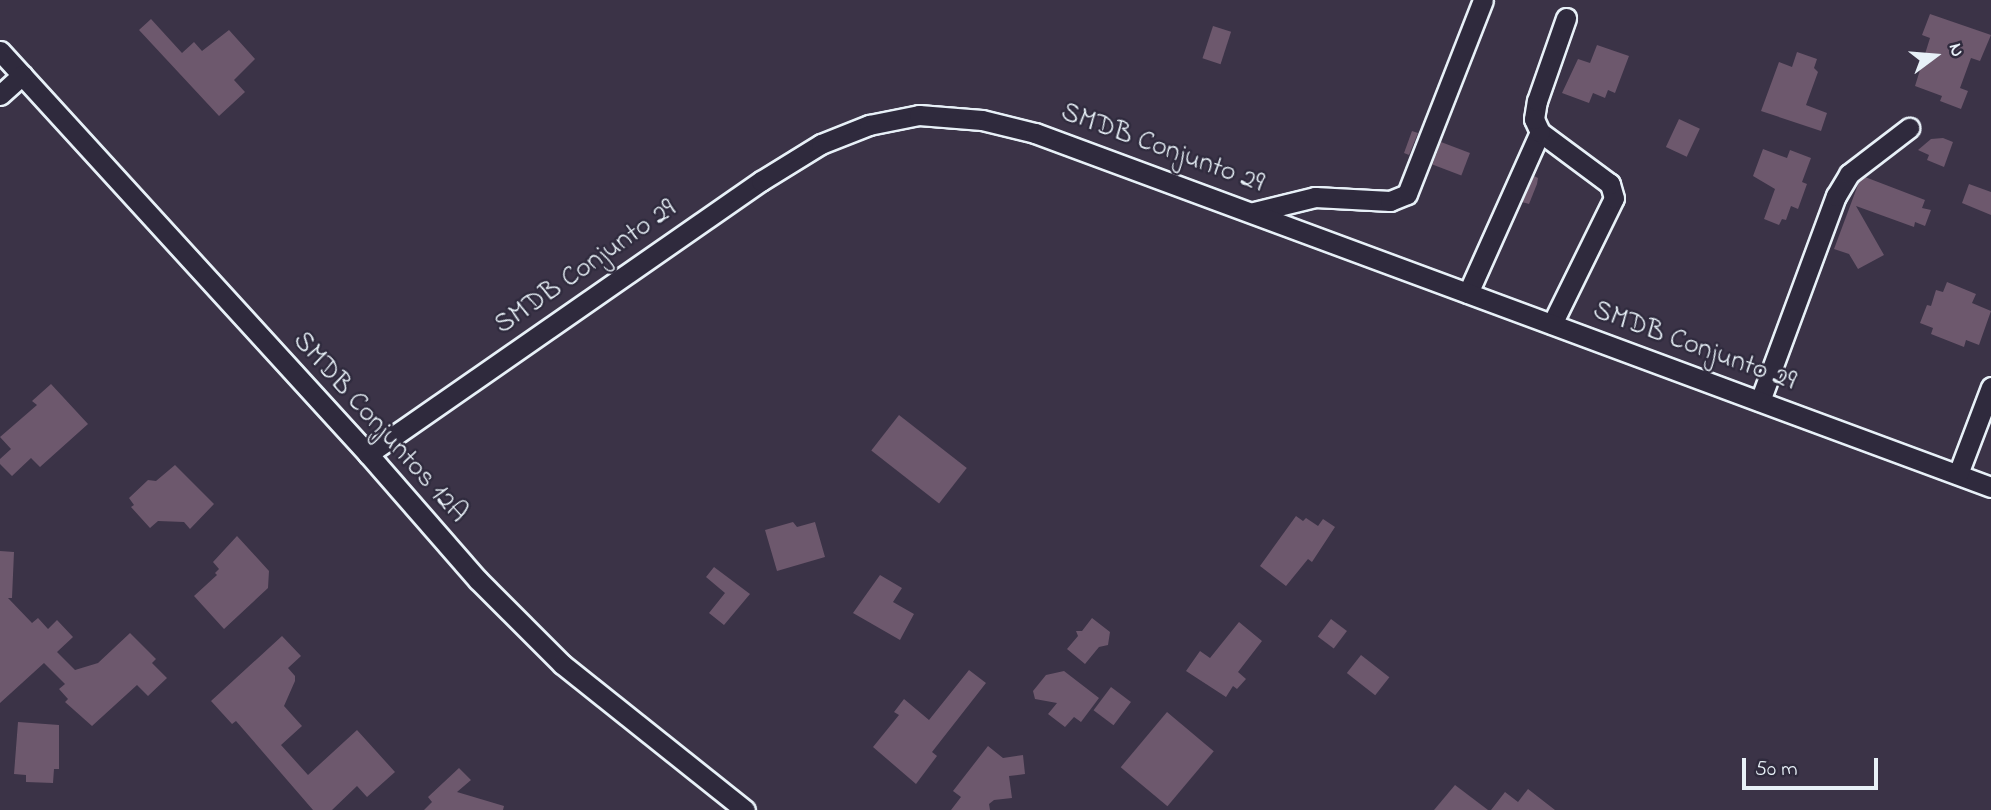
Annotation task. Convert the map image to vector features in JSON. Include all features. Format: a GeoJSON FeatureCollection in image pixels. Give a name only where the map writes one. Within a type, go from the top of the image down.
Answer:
{"type":"FeatureCollection","features":[{"type":"Feature","properties":{"kind":"street"},"geometry":{"type":"LineString","coordinates":[[1254,212],[1315,197],[1390,201],[1406,194],[1483,0]]}},
{"type":"Feature","properties":{"kind":"street"},"geometry":{"type":"LineString","coordinates":[[1552,324],[1614,198],[1610,184],[1602,176],[1540,132],[1534,119],[1536,101],[1566,18]]}},
{"type":"Feature","properties":{"kind":"street","name":"SMDB Conjuntos 12A"},"geometry":{"type":"LineString","coordinates":[[0,51],[368,454],[478,580],[562,664],[745,810]]}},
{"type":"Feature","properties":{"kind":"street"},"geometry":{"type":"LineString","coordinates":[[0,95],[22,75]]}},
{"type":"Feature","properties":{"kind":"street","name":"SMDB Conjunto 29"},"geometry":{"type":"LineString","coordinates":[[368,454],[761,181],[821,144],[869,125],[919,115],[982,120],[1035,133],[1991,486]]}},
{"type":"Feature","properties":{"kind":"street"},"geometry":{"type":"LineString","coordinates":[[1760,401],[1836,196],[1849,174],[1909,128]]}},
{"type":"Feature","properties":{"kind":"street"},"geometry":{"type":"LineString","coordinates":[[1468,293],[1540,132]]}},
{"type":"Feature","properties":{"kind":"street"},"geometry":{"type":"LineString","coordinates":[[1958,474],[1991,387]]}},
{"type":"Feature","properties":{"kind":"building"},"geometry":{"type":"Polygon","coordinates":[[[1930,14],[1991,35],[1980,61],[1971,58],[1960,88],[1968,91],[1961,109],[1940,101],[1942,96],[1915,86],[1930,38],[1922,35],[1930,14]]]}},
{"type":"Feature","properties":{"kind":"building"},"geometry":{"type":"Polygon","coordinates":[[[151,19],[182,53],[194,42],[202,51],[229,30],[255,59],[234,80],[245,92],[219,116],[139,30],[151,19]]]}},
{"type":"Feature","properties":{"kind":"building"},"geometry":{"type":"Polygon","coordinates":[[[1213,26],[1231,32],[1221,64],[1202,58],[1213,26]]]}},
{"type":"Feature","properties":{"kind":"building"},"geometry":{"type":"Polygon","coordinates":[[[1597,45],[1629,56],[1615,93],[1608,90],[1605,98],[1593,93],[1589,103],[1562,93],[1578,59],[1590,63],[1597,45]]]}},
{"type":"Feature","properties":{"kind":"building"},"geometry":{"type":"Polygon","coordinates":[[[1797,52],[1817,59],[1814,68],[1818,72],[1806,105],[1827,113],[1821,131],[1761,111],[1779,62],[1792,67],[1797,52]]]}},
{"type":"Feature","properties":{"kind":"building"},"geometry":{"type":"Polygon","coordinates":[[[1679,119],[1700,129],[1687,157],[1666,147],[1679,119]]]}},
{"type":"Feature","properties":{"kind":"building"},"geometry":{"type":"Polygon","coordinates":[[[1412,131],[1418,133],[1409,155],[1404,153],[1412,131]]]}},
{"type":"Feature","properties":{"kind":"building"},"geometry":{"type":"Polygon","coordinates":[[[1943,138],[1953,142],[1944,167],[1927,160],[1929,155],[1918,150],[1931,139],[1943,138]]]}},
{"type":"Feature","properties":{"kind":"building"},"geometry":{"type":"Polygon","coordinates":[[[1441,142],[1470,153],[1461,176],[1432,164],[1441,142]]]}},
{"type":"Feature","properties":{"kind":"building"},"geometry":{"type":"Polygon","coordinates":[[[1763,149],[1787,158],[1790,150],[1811,158],[1802,182],[1807,184],[1798,209],[1791,206],[1786,220],[1782,219],[1779,225],[1764,219],[1775,189],[1753,176],[1763,149]]]}},
{"type":"Feature","properties":{"kind":"building"},"geometry":{"type":"Polygon","coordinates":[[[1534,176],[1538,178],[1537,184],[1529,204],[1522,202],[1534,176]]]}},
{"type":"Feature","properties":{"kind":"building"},"geometry":{"type":"Polygon","coordinates":[[[1865,177],[1925,200],[1922,208],[1931,210],[1925,226],[1915,222],[1914,227],[1856,206],[1884,255],[1858,269],[1849,254],[1834,249],[1859,182],[1865,177]]]}},
{"type":"Feature","properties":{"kind":"building"},"geometry":{"type":"Polygon","coordinates":[[[1969,184],[1991,192],[1991,215],[1962,203],[1969,184]]]}},
{"type":"Feature","properties":{"kind":"building"},"geometry":{"type":"Polygon","coordinates":[[[1947,282],[1976,294],[1972,303],[1991,311],[1979,345],[1966,340],[1964,347],[1931,334],[1933,328],[1920,323],[1927,305],[1931,306],[1936,290],[1943,292],[1947,282]]]}},
{"type":"Feature","properties":{"kind":"building"},"geometry":{"type":"Polygon","coordinates":[[[51,384],[88,424],[40,467],[31,458],[12,476],[0,464],[0,459],[11,449],[0,437],[37,405],[32,401],[51,384]]]}},
{"type":"Feature","properties":{"kind":"building"},"geometry":{"type":"Polygon","coordinates":[[[899,415],[967,468],[939,503],[871,450],[899,415]]]}},
{"type":"Feature","properties":{"kind":"building"},"geometry":{"type":"Polygon","coordinates":[[[175,465],[214,504],[190,529],[184,522],[158,521],[150,528],[131,507],[134,505],[129,498],[148,480],[156,481],[175,465]]]}},
{"type":"Feature","properties":{"kind":"building"},"geometry":{"type":"Polygon","coordinates":[[[1296,516],[1303,521],[1306,518],[1318,526],[1323,519],[1335,527],[1312,562],[1308,559],[1286,586],[1260,566],[1296,516]]]}},
{"type":"Feature","properties":{"kind":"building"},"geometry":{"type":"Polygon","coordinates":[[[793,522],[797,527],[815,522],[825,557],[777,571],[765,530],[793,522]]]}},
{"type":"Feature","properties":{"kind":"building"},"geometry":{"type":"Polygon","coordinates":[[[237,536],[269,571],[268,588],[224,629],[194,596],[217,575],[215,573],[219,569],[213,562],[237,536]]]}},
{"type":"Feature","properties":{"kind":"building"},"geometry":{"type":"Polygon","coordinates":[[[0,551],[14,552],[12,598],[8,598],[32,623],[38,618],[48,629],[57,620],[73,637],[57,652],[75,670],[98,663],[130,633],[156,659],[152,663],[167,678],[148,696],[137,685],[92,726],[65,702],[68,699],[59,689],[65,684],[44,663],[0,703],[0,551]]]}},
{"type":"Feature","properties":{"kind":"building"},"geometry":{"type":"Polygon","coordinates":[[[714,567],[750,594],[724,625],[709,613],[725,593],[706,577],[714,567]]]}},
{"type":"Feature","properties":{"kind":"building"},"geometry":{"type":"Polygon","coordinates":[[[880,575],[902,588],[893,602],[914,614],[900,640],[853,613],[880,575]]]}},
{"type":"Feature","properties":{"kind":"building"},"geometry":{"type":"Polygon","coordinates":[[[1092,618],[1110,632],[1108,645],[1099,647],[1085,664],[1067,649],[1078,636],[1076,631],[1082,631],[1092,618]]]}},
{"type":"Feature","properties":{"kind":"building"},"geometry":{"type":"Polygon","coordinates":[[[1331,619],[1347,631],[1334,649],[1318,637],[1331,619]]]}},
{"type":"Feature","properties":{"kind":"building"},"geometry":{"type":"Polygon","coordinates":[[[1239,622],[1262,641],[1238,672],[1246,679],[1237,689],[1233,686],[1226,697],[1186,671],[1200,651],[1210,658],[1239,622]]]}},
{"type":"Feature","properties":{"kind":"building"},"geometry":{"type":"Polygon","coordinates":[[[282,636],[301,656],[288,668],[295,676],[295,681],[284,706],[302,726],[281,745],[308,775],[357,730],[395,772],[367,797],[357,786],[332,810],[313,810],[236,721],[232,724],[211,701],[282,636]]]}},
{"type":"Feature","properties":{"kind":"building"},"geometry":{"type":"Polygon","coordinates":[[[1361,655],[1389,677],[1375,695],[1347,673],[1361,655]]]}},
{"type":"Feature","properties":{"kind":"building"},"geometry":{"type":"Polygon","coordinates":[[[969,670],[986,683],[932,752],[937,756],[916,784],[873,747],[899,715],[894,712],[904,699],[929,720],[969,670]]]}},
{"type":"Feature","properties":{"kind":"building"},"geometry":{"type":"Polygon","coordinates":[[[1064,671],[1099,698],[1081,722],[1074,717],[1065,727],[1048,714],[1057,703],[1035,699],[1033,691],[1046,675],[1064,671]]]}},
{"type":"Feature","properties":{"kind":"building"},"geometry":{"type":"Polygon","coordinates":[[[1111,687],[1131,702],[1114,725],[1094,710],[1111,687]]]}},
{"type":"Feature","properties":{"kind":"building"},"geometry":{"type":"Polygon","coordinates":[[[1167,712],[1214,751],[1167,806],[1121,767],[1167,712]]]}},
{"type":"Feature","properties":{"kind":"building"},"geometry":{"type":"Polygon","coordinates":[[[18,722],[59,725],[59,769],[54,769],[53,783],[26,782],[26,775],[14,774],[18,722]]]}},
{"type":"Feature","properties":{"kind":"building"},"geometry":{"type":"Polygon","coordinates":[[[988,746],[1003,758],[1023,755],[1025,774],[1009,776],[1012,798],[994,800],[989,804],[990,810],[951,810],[961,797],[953,791],[988,746]]]}},
{"type":"Feature","properties":{"kind":"building"},"geometry":{"type":"Polygon","coordinates":[[[459,768],[471,780],[457,792],[504,806],[503,810],[424,810],[432,802],[428,797],[459,768]]]}},
{"type":"Feature","properties":{"kind":"building"},"geometry":{"type":"Polygon","coordinates":[[[1455,785],[1488,810],[1434,810],[1455,785]]]}},
{"type":"Feature","properties":{"kind":"building"},"geometry":{"type":"Polygon","coordinates":[[[1528,789],[1555,810],[1491,810],[1505,792],[1518,802],[1528,789]]]}}]}
